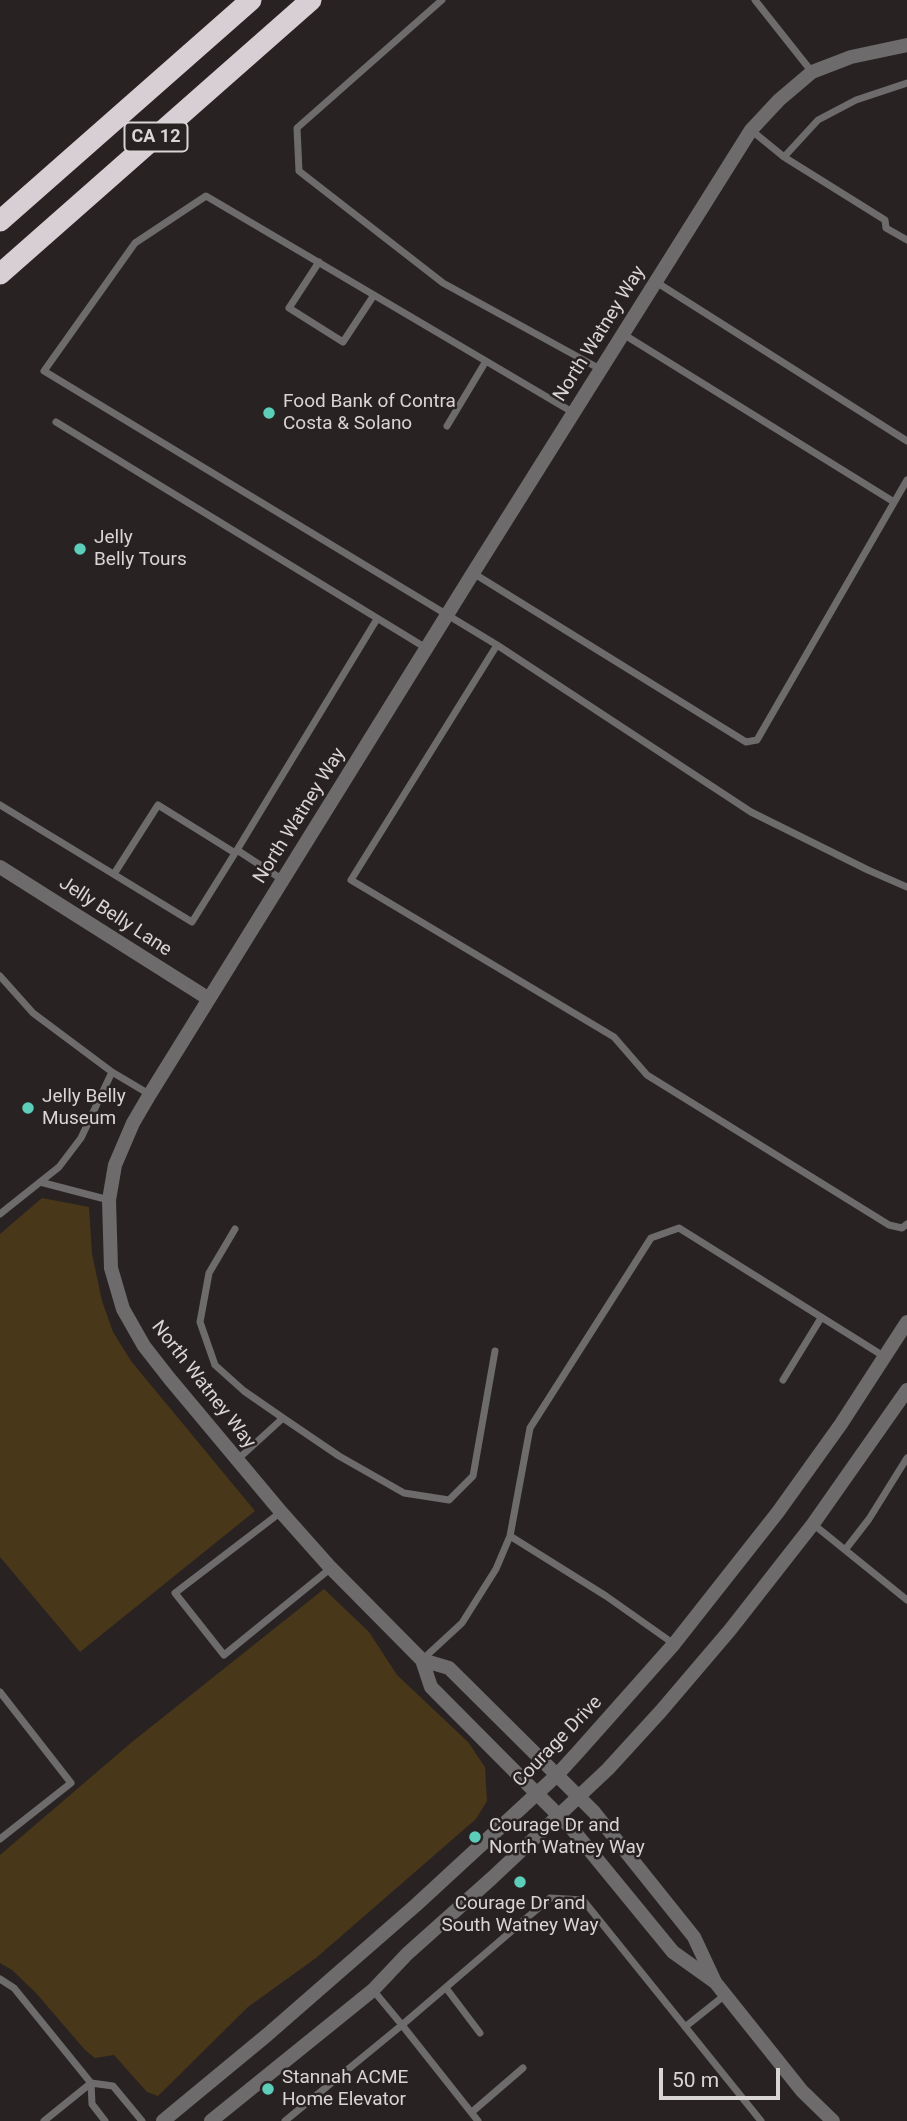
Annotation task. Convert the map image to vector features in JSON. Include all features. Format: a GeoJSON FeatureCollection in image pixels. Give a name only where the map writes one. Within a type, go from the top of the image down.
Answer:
{"type":"FeatureCollection","features":[{"type":"Feature","properties":{"kind":"highway","name":"CA 12"},"geometry":{"type":"LineString","coordinates":[[0,221],[251,0]]}},
{"type":"Feature","properties":{"kind":"highway","name":"CA 12"},"geometry":{"type":"LineString","coordinates":[[0,274],[312,0]]}},
{"type":"Feature","properties":{"kind":"street","name":"North Watney Way"},"geometry":{"type":"LineString","coordinates":[[715,1982],[673,1952],[573,1830],[431,1687],[422,1660],[331,1568],[281,1512],[144,1346],[123,1309],[111,1268],[108,1200],[116,1165],[133,1123],[150,1094],[751,130],[779,100],[812,72],[851,57],[907,45]]}},
{"type":"Feature","properties":{"kind":"street","name":"Jelly Belly Lane"},"geometry":{"type":"LineString","coordinates":[[0,867],[209,999]]}},
{"type":"Feature","properties":{"kind":"street","name":"Courage Drive"},"geometry":{"type":"LineString","coordinates":[[163,2121],[267,2035],[416,1905],[557,1775],[674,1644],[778,1513],[841,1424],[907,1322]]}},
{"type":"Feature","properties":{"kind":"street"},"geometry":{"type":"LineString","coordinates":[[211,2121],[373,1990],[407,1954],[608,1769],[730,1630],[813,1524],[907,1390]]}},
{"type":"Feature","properties":{"kind":"street","name":"North Watney Way"},"geometry":{"type":"LineString","coordinates":[[422,1660],[449,1668],[594,1812],[694,1937],[715,1982]]}},
{"type":"Feature","properties":{"kind":"street"},"geometry":{"type":"LineString","coordinates":[[715,1982],[802,2091],[833,2121]]}},
{"type":"Feature","properties":{"kind":"lane"},"geometry":{"type":"LineString","coordinates":[[442,0],[297,128],[299,171],[443,283],[601,369]]}},
{"type":"Feature","properties":{"kind":"lane"},"geometry":{"type":"LineString","coordinates":[[755,0],[812,72]]}},
{"type":"Feature","properties":{"kind":"lane"},"geometry":{"type":"LineString","coordinates":[[785,157],[818,120],[856,100],[907,83]]}},
{"type":"Feature","properties":{"kind":"lane"},"geometry":{"type":"LineString","coordinates":[[751,130],[785,157],[885,220],[886,228],[907,240]]}},
{"type":"Feature","properties":{"kind":"lane"},"geometry":{"type":"LineString","coordinates":[[574,413],[206,196],[135,243],[44,371],[448,614],[751,812],[907,887]]}},
{"type":"Feature","properties":{"kind":"lane"},"geometry":{"type":"LineString","coordinates":[[319,262],[289,308],[343,342],[374,295]]}},
{"type":"Feature","properties":{"kind":"lane"},"geometry":{"type":"LineString","coordinates":[[656,282],[907,441]]}},
{"type":"Feature","properties":{"kind":"lane"},"geometry":{"type":"LineString","coordinates":[[623,334],[894,502]]}},
{"type":"Feature","properties":{"kind":"lane"},"geometry":{"type":"LineString","coordinates":[[447,426],[486,361]]}},
{"type":"Feature","properties":{"kind":"lane"},"geometry":{"type":"LineString","coordinates":[[56,422],[426,648]]}},
{"type":"Feature","properties":{"kind":"lane"},"geometry":{"type":"LineString","coordinates":[[473,573],[746,742],[757,740],[907,480]]}},
{"type":"Feature","properties":{"kind":"lane"},"geometry":{"type":"LineString","coordinates":[[0,805],[192,922],[377,619]]}},
{"type":"Feature","properties":{"kind":"lane"},"geometry":{"type":"LineString","coordinates":[[497,645],[351,880],[614,1037],[648,1075],[889,1225],[902,1228],[907,1224]]}},
{"type":"Feature","properties":{"kind":"lane"},"geometry":{"type":"LineString","coordinates":[[114,874],[158,805],[283,880]]}},
{"type":"Feature","properties":{"kind":"lane"},"geometry":{"type":"LineString","coordinates":[[0,976],[33,1013],[112,1072],[150,1094]]}},
{"type":"Feature","properties":{"kind":"lane"},"geometry":{"type":"LineString","coordinates":[[0,1214],[59,1167],[81,1138],[112,1072]]}},
{"type":"Feature","properties":{"kind":"lane"},"geometry":{"type":"LineString","coordinates":[[40,1182],[108,1200]]}},
{"type":"Feature","properties":{"kind":"lane"},"geometry":{"type":"LineString","coordinates":[[422,1660],[461,1623],[496,1569],[510,1536],[530,1428],[651,1238],[679,1228],[886,1357]]}},
{"type":"Feature","properties":{"kind":"lane"},"geometry":{"type":"LineString","coordinates":[[235,1229],[209,1273],[200,1322],[215,1365],[244,1391],[339,1456],[404,1493],[449,1500],[473,1476],[495,1351]]}},
{"type":"Feature","properties":{"kind":"lane"},"geometry":{"type":"LineString","coordinates":[[783,1380],[821,1318]]}},
{"type":"Feature","properties":{"kind":"lane"},"geometry":{"type":"LineString","coordinates":[[237,1460],[283,1418]]}},
{"type":"Feature","properties":{"kind":"lane"},"geometry":{"type":"LineString","coordinates":[[845,1550],[869,1519],[907,1458]]}},
{"type":"Feature","properties":{"kind":"lane"},"geometry":{"type":"LineString","coordinates":[[281,1512],[175,1593],[224,1655],[331,1568]]}},
{"type":"Feature","properties":{"kind":"lane"},"geometry":{"type":"LineString","coordinates":[[813,1524],[907,1600]]}},
{"type":"Feature","properties":{"kind":"lane"},"geometry":{"type":"LineString","coordinates":[[510,1536],[607,1596],[674,1644]]}},
{"type":"Feature","properties":{"kind":"lane"},"geometry":{"type":"LineString","coordinates":[[0,1692],[71,1783],[0,1839]]}},
{"type":"Feature","properties":{"kind":"lane"},"geometry":{"type":"LineString","coordinates":[[285,2121],[551,1898],[583,1899],[761,2121]]}},
{"type":"Feature","properties":{"kind":"lane"},"geometry":{"type":"LineString","coordinates":[[0,1979],[14,1988],[91,2083],[92,2105],[105,2121]]}},
{"type":"Feature","properties":{"kind":"lane"},"geometry":{"type":"LineString","coordinates":[[446,1988],[480,2032]]}},
{"type":"Feature","properties":{"kind":"lane"},"geometry":{"type":"LineString","coordinates":[[373,1990],[478,2121]]}},
{"type":"Feature","properties":{"kind":"lane"},"geometry":{"type":"LineString","coordinates":[[685,2027],[726,1995]]}},
{"type":"Feature","properties":{"kind":"lane"},"geometry":{"type":"LineString","coordinates":[[471,2112],[523,2068]]}},
{"type":"Feature","properties":{"kind":"lane"},"geometry":{"type":"LineString","coordinates":[[44,2121],[91,2083],[113,2087],[142,2121]]}},
{"type":"Feature","properties":{"kind":"shaded area"},"geometry":{"type":"Polygon","coordinates":[[[42,1198],[89,1207],[92,1254],[102,1301],[113,1332],[131,1361],[255,1511],[80,1652],[0,1557],[0,1234],[42,1198]]]}},
{"type":"Feature","properties":{"kind":"shaded area"},"geometry":{"type":"Polygon","coordinates":[[[324,1589],[369,1632],[397,1675],[468,1742],[485,1767],[487,1801],[476,1819],[316,1958],[248,2007],[158,2096],[147,2092],[114,2055],[95,2058],[85,2050],[36,1993],[12,1970],[0,1963],[0,1855],[132,1742],[324,1589]]]}},
{"type":"Feature","properties":{"kind":"place","name":"Food Bank of Contra Costa & Solano"},"geometry":{"type":"Point","coordinates":[269,413]}},
{"type":"Feature","properties":{"kind":"place","name":"Jelly Belly Tours"},"geometry":{"type":"Point","coordinates":[80,549]}},
{"type":"Feature","properties":{"kind":"place","name":"Jelly Belly Museum"},"geometry":{"type":"Point","coordinates":[28,1108]}},
{"type":"Feature","properties":{"kind":"place","name":"Courage Dr and North Watney Way"},"geometry":{"type":"Point","coordinates":[475,1837]}},
{"type":"Feature","properties":{"kind":"place","name":"Courage Dr and South Watney Way"},"geometry":{"type":"Point","coordinates":[520,1882]}},
{"type":"Feature","properties":{"kind":"place","name":"Stannah ACME Home Elevator"},"geometry":{"type":"Point","coordinates":[268,2089]}}]}
